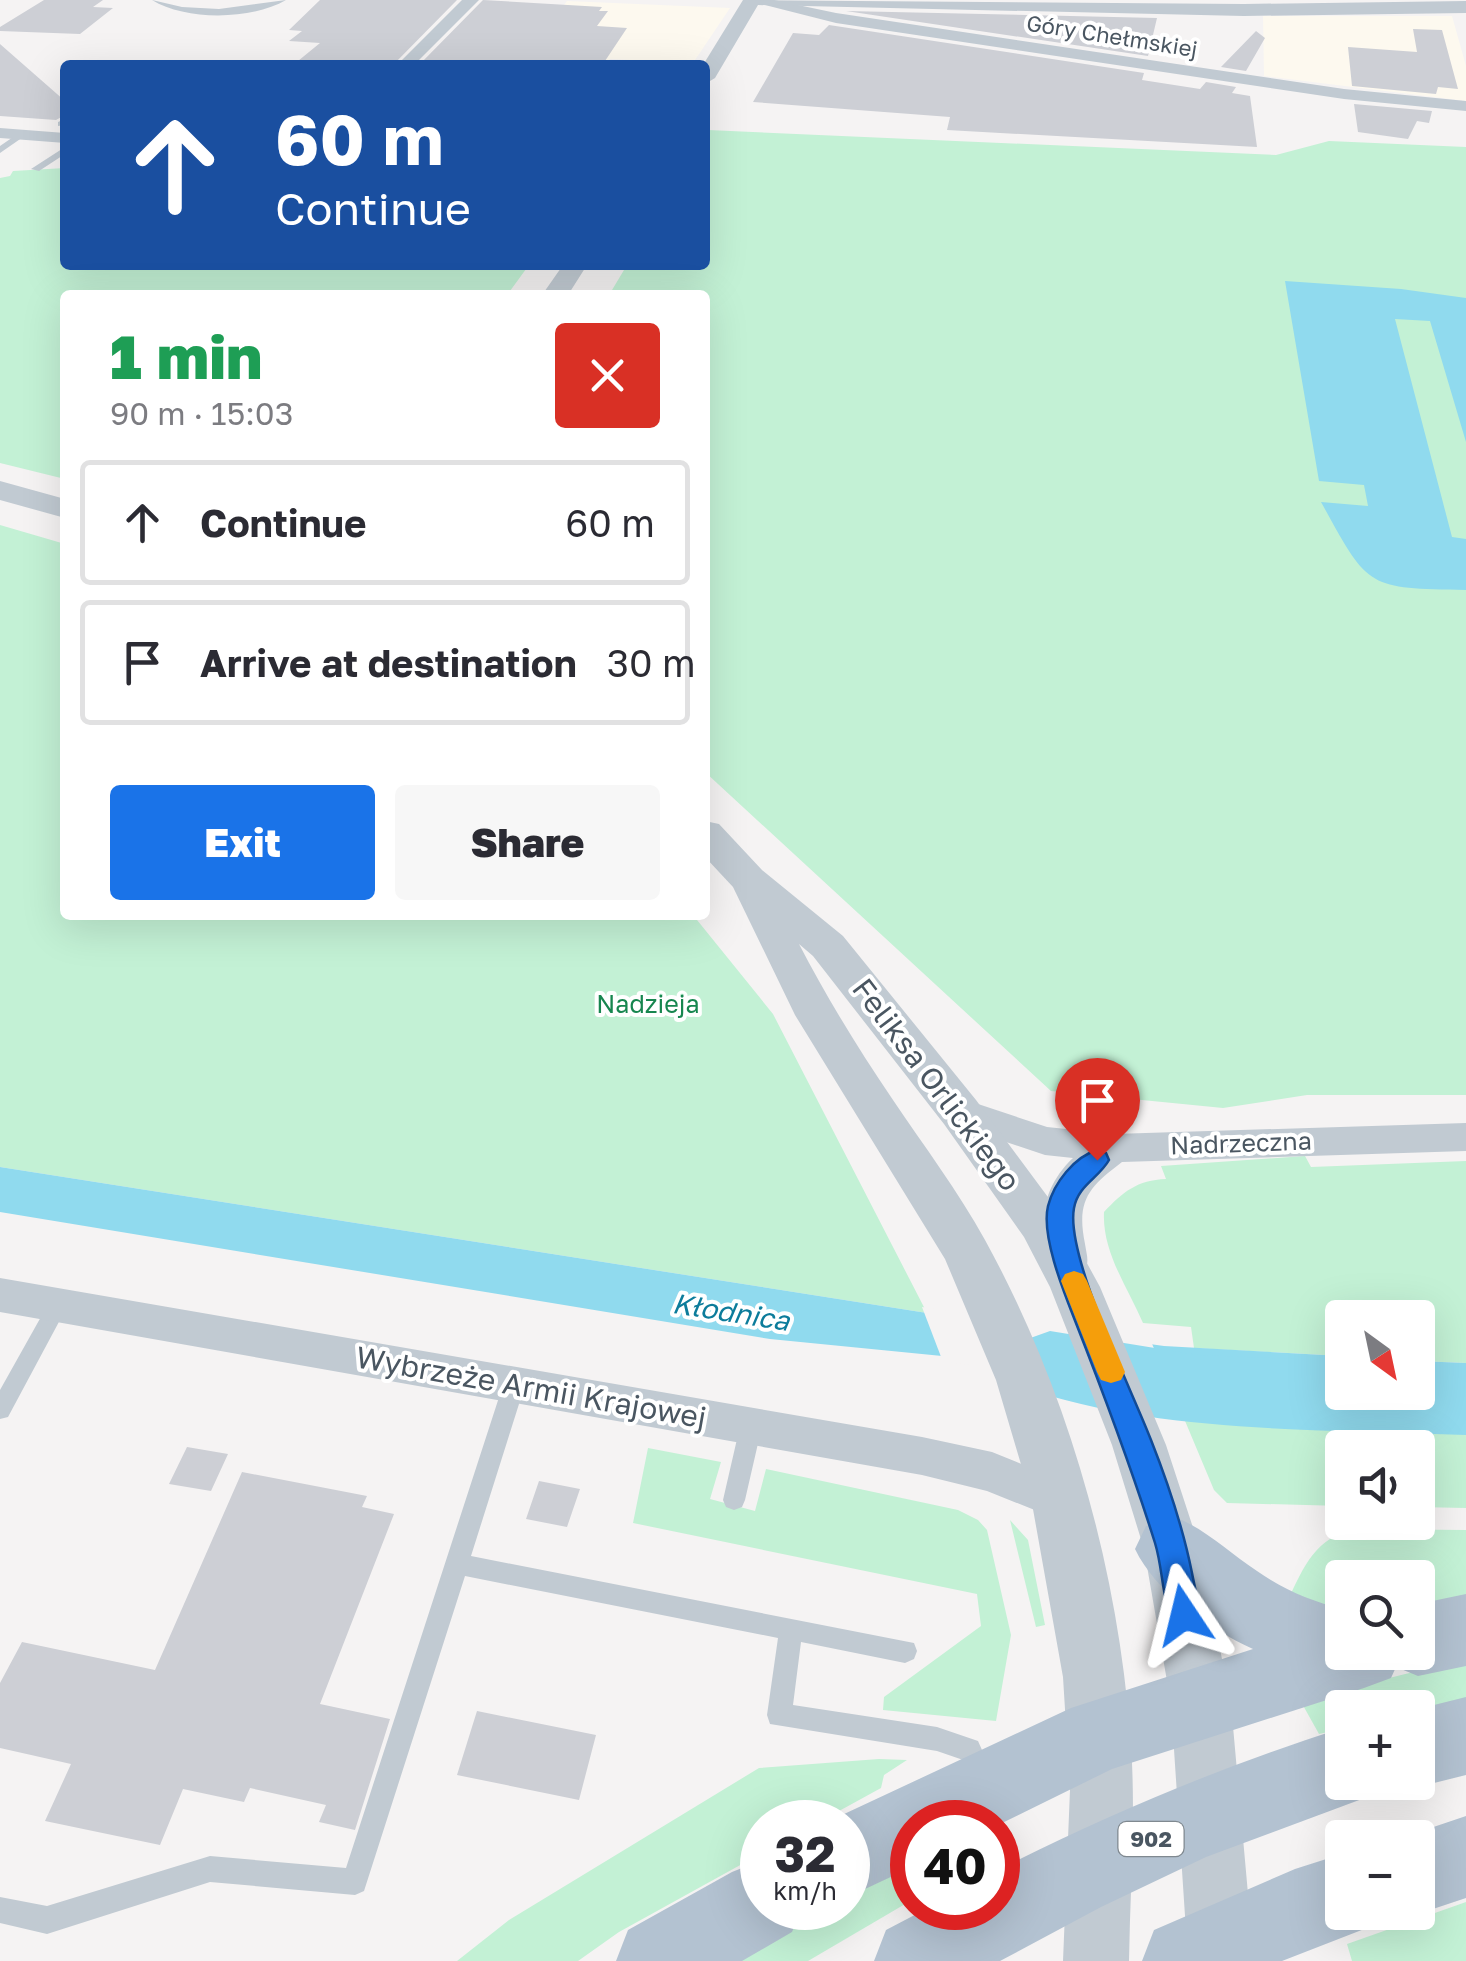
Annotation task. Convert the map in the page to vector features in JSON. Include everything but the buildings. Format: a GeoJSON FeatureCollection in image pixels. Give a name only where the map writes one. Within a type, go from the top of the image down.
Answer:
{"type":"FeatureCollection","features":[{"type":"Feature","properties":{"kind":"main road"},"geometry":{"type":"LineString","coordinates":[[1172,1549],[1231,1600],[1304,1637],[1325,1641]]}},
{"type":"Feature","properties":{"kind":"main road"},"geometry":{"type":"LineString","coordinates":[[1435,1636],[1466,1630]]}},
{"type":"Feature","properties":{"kind":"main road"},"geometry":{"type":"LineString","coordinates":[[962,1800],[1099,1735],[1325,1664]]}},
{"type":"Feature","properties":{"kind":"main road"},"geometry":{"type":"LineString","coordinates":[[1435,1744],[1466,1736]]}},
{"type":"Feature","properties":{"kind":"main road","name":"902"},"geometry":{"type":"LineString","coordinates":[[917,1961],[1081,1869],[1319,1775]]}},
{"type":"Feature","properties":{"kind":"main road"},"geometry":{"type":"LineString","coordinates":[[1435,1867],[1466,1857]]}},
{"type":"Feature","properties":{"kind":"main road"},"geometry":{"type":"LineString","coordinates":[[1185,1961],[1319,1903]]}},
{"type":"Feature","properties":{"kind":"main road"},"geometry":{"type":"LineString","coordinates":[[660,1961],[740,1915]]}},
{"type":"Feature","properties":{"kind":"street"},"geometry":{"type":"LineString","coordinates":[[410,60],[472,0]]}},
{"type":"Feature","properties":{"kind":"street"},"geometry":{"type":"LineString","coordinates":[[710,70],[755,0],[1466,7]]}},
{"type":"Feature","properties":{"kind":"street","name":"Góry Chełmskiej"},"geometry":{"type":"LineString","coordinates":[[755,0],[834,20],[1290,86],[1466,106]]}},
{"type":"Feature","properties":{"kind":"street"},"geometry":{"type":"LineString","coordinates":[[0,133],[22,135],[60,129]]}},
{"type":"Feature","properties":{"kind":"street"},"geometry":{"type":"LineString","coordinates":[[0,490],[60,508]]}},
{"type":"Feature","properties":{"kind":"street","name":"Feliksa Orlickiego"},"geometry":{"type":"LineString","coordinates":[[710,838],[748,879],[828,946],[960,1112],[1042,1225],[1076,1287],[1138,1445],[1172,1549],[1201,1704],[1221,1961]]}},
{"type":"Feature","properties":{"kind":"street","name":"Feliksa Orlickiego"},"geometry":{"type":"LineString","coordinates":[[748,879],[785,960],[862,1090],[920,1172],[978,1274],[1038,1431],[1082,1616],[1099,1735],[1096,1961]]}},
{"type":"Feature","properties":{"kind":"street","name":"Nadrzeczna"},"geometry":{"type":"LineString","coordinates":[[960,1112],[1045,1141],[1114,1148],[1466,1137]]}},
{"type":"Feature","properties":{"kind":"street"},"geometry":{"type":"LineString","coordinates":[[1076,1287],[1061,1230],[1061,1206],[1080,1172],[1114,1148]]}},
{"type":"Feature","properties":{"kind":"street","name":"Wybrzeże Armii Krajowej"},"geometry":{"type":"LineString","coordinates":[[0,1295],[992,1472],[1057,1499]]}},
{"type":"Feature","properties":{"kind":"lane"},"geometry":{"type":"LineString","coordinates":[[156,0],[175,8],[231,11],[260,9],[282,0]]}},
{"type":"Feature","properties":{"kind":"lane"},"geometry":{"type":"LineString","coordinates":[[0,150],[22,135]]}},
{"type":"Feature","properties":{"kind":"lane"},"geometry":{"type":"LineString","coordinates":[[36,169],[60,153]]}},
{"type":"Feature","properties":{"kind":"lane"},"geometry":{"type":"LineString","coordinates":[[0,1410],[58,1305]]}},
{"type":"Feature","properties":{"kind":"lane"},"geometry":{"type":"LineString","coordinates":[[0,1910],[47,1920],[210,1869],[354,1882],[514,1385]]}},
{"type":"Feature","properties":{"kind":"lane"},"geometry":{"type":"LineString","coordinates":[[734,1500],[751,1426]]}},
{"type":"Feature","properties":{"kind":"lane"},"geometry":{"type":"LineString","coordinates":[[457,1564],[906,1651]]}},
{"type":"Feature","properties":{"kind":"lane"},"geometry":{"type":"LineString","coordinates":[[791,1630],[779,1715],[938,1740],[969,1750]]}},
{"type":"Feature","properties":{"kind":"shaded area"},"geometry":{"type":"Polygon","coordinates":[[[567,1],[730,8],[695,60],[574,60],[543,33],[567,1]]]}},
{"type":"Feature","properties":{"kind":"shaded area"},"geometry":{"type":"Polygon","coordinates":[[[1263,16],[1452,16],[1466,66],[1466,101],[1264,76],[1263,16]]]}},
{"type":"Feature","properties":{"kind":"green space"},"geometry":{"type":"Polygon","coordinates":[[[710,130],[1276,155],[1329,141],[1466,147],[1466,1095],[1307,1095],[1223,1108],[1051,1091],[710,777],[710,290],[612,290],[624,270],[710,270],[710,130]]]}},
{"type":"Feature","properties":{"kind":"green space"},"geometry":{"type":"Polygon","coordinates":[[[60,168],[60,270],[525,270],[511,290],[60,290],[60,478],[0,463],[0,178],[13,171],[60,168]]]}},
{"type":"Feature","properties":{"kind":"green space","name":"Nadzieja"},"geometry":{"type":"Polygon","coordinates":[[[0,525],[60,543],[60,920],[697,920],[773,1014],[927,1313],[0,1167],[0,525]]]}},
{"type":"Feature","properties":{"kind":"green space"},"geometry":{"type":"Polygon","coordinates":[[[1305,1156],[1311,1167],[1466,1161],[1466,1363],[1435,1362],[1435,1300],[1325,1300],[1325,1355],[1194,1348],[1191,1327],[1143,1323],[1107,1241],[1104,1212],[1131,1188],[1166,1179],[1161,1166],[1305,1156]]]}},
{"type":"Feature","properties":{"kind":"green space"},"geometry":{"type":"Polygon","coordinates":[[[1167,1378],[1325,1394],[1325,1410],[1435,1410],[1435,1405],[1466,1408],[1466,1508],[1435,1507],[1435,1430],[1325,1430],[1325,1506],[1227,1503],[1214,1490],[1167,1378]]]}},
{"type":"Feature","properties":{"kind":"green space"},"geometry":{"type":"Polygon","coordinates":[[[648,1448],[721,1462],[710,1499],[755,1511],[766,1469],[958,1510],[978,1520],[987,1530],[1011,1635],[996,1721],[883,1710],[884,1697],[981,1626],[977,1594],[633,1523],[648,1448]]]}},
{"type":"Feature","properties":{"kind":"green space"},"geometry":{"type":"Polygon","coordinates":[[[1010,1520],[1028,1540],[1045,1625],[1036,1627],[1010,1520]]]}},
{"type":"Feature","properties":{"kind":"green space"},"geometry":{"type":"Polygon","coordinates":[[[1435,1530],[1466,1530],[1466,1602],[1435,1607],[1435,1560],[1325,1560],[1325,1614],[1288,1600],[1321,1546],[1329,1540],[1435,1540],[1435,1530]]]}},
{"type":"Feature","properties":{"kind":"green space"},"geometry":{"type":"Polygon","coordinates":[[[1466,1659],[1466,1699],[1435,1707],[1435,1690],[1340,1690],[1435,1670],[1435,1667],[1466,1659]]]}},
{"type":"Feature","properties":{"kind":"green space"},"geometry":{"type":"Polygon","coordinates":[[[1325,1694],[1325,1733],[1319,1734],[1300,1700],[1325,1694]]]}},
{"type":"Feature","properties":{"kind":"green space"},"geometry":{"type":"Polygon","coordinates":[[[907,1760],[884,1775],[881,1788],[859,1800],[740,1800],[740,1865],[619,1932],[578,1961],[457,1961],[509,1920],[759,1768],[907,1760]]]}},
{"type":"Feature","properties":{"kind":"green space"},"geometry":{"type":"Polygon","coordinates":[[[890,1862],[890,1913],[870,1925],[870,1874],[890,1862]]]}},
{"type":"Feature","properties":{"kind":"green space"},"geometry":{"type":"Polygon","coordinates":[[[1466,1902],[1466,1961],[1352,1961],[1347,1944],[1387,1930],[1435,1930],[1435,1913],[1466,1902]]]}},
{"type":"Feature","properties":{"kind":"green space"},"geometry":{"type":"Polygon","coordinates":[[[769,1930],[861,1930],[808,1961],[712,1961],[769,1930]]]}},
{"type":"Feature","properties":{"kind":"water"},"geometry":{"type":"Polygon","coordinates":[[[1285,281],[1466,298],[1466,442],[1430,321],[1395,319],[1452,537],[1466,539],[1466,590],[1408,588],[1374,578],[1362,568],[1337,531],[1321,502],[1368,506],[1364,485],[1319,481],[1285,281]]]}},
{"type":"Feature","properties":{"kind":"water"},"geometry":{"type":"Polygon","coordinates":[[[0,1167],[927,1313],[1164,1346],[1325,1355],[1325,1394],[770,1339],[0,1212],[0,1167]]]}},
{"type":"Feature","properties":{"kind":"water"},"geometry":{"type":"Polygon","coordinates":[[[1435,1362],[1466,1363],[1466,1408],[1435,1405],[1435,1362]]]}},
{"type":"Feature","properties":{"kind":"pier"},"geometry":{"type":"Polygon","coordinates":[[[922,1307],[1150,1339],[1169,1384],[943,1362],[922,1307]]]}},
{"type":"Feature","properties":{"kind":"waterway","name":"Kłodnica"},"geometry":{"type":"LineString","coordinates":[[1050,1364],[1198,1389],[1466,1401]]}},
{"type":"Feature","properties":{"kind":"slow traffic"},"geometry":{"type":"LineString","coordinates":[[1074,1281],[1111,1372]]}},
{"type":"Feature","properties":{"kind":"route"},"geometry":{"type":"LineString","coordinates":[[1097,1160],[1080,1172],[1061,1206],[1061,1230],[1076,1287],[1138,1445],[1172,1549],[1184,1615]]}}]}
